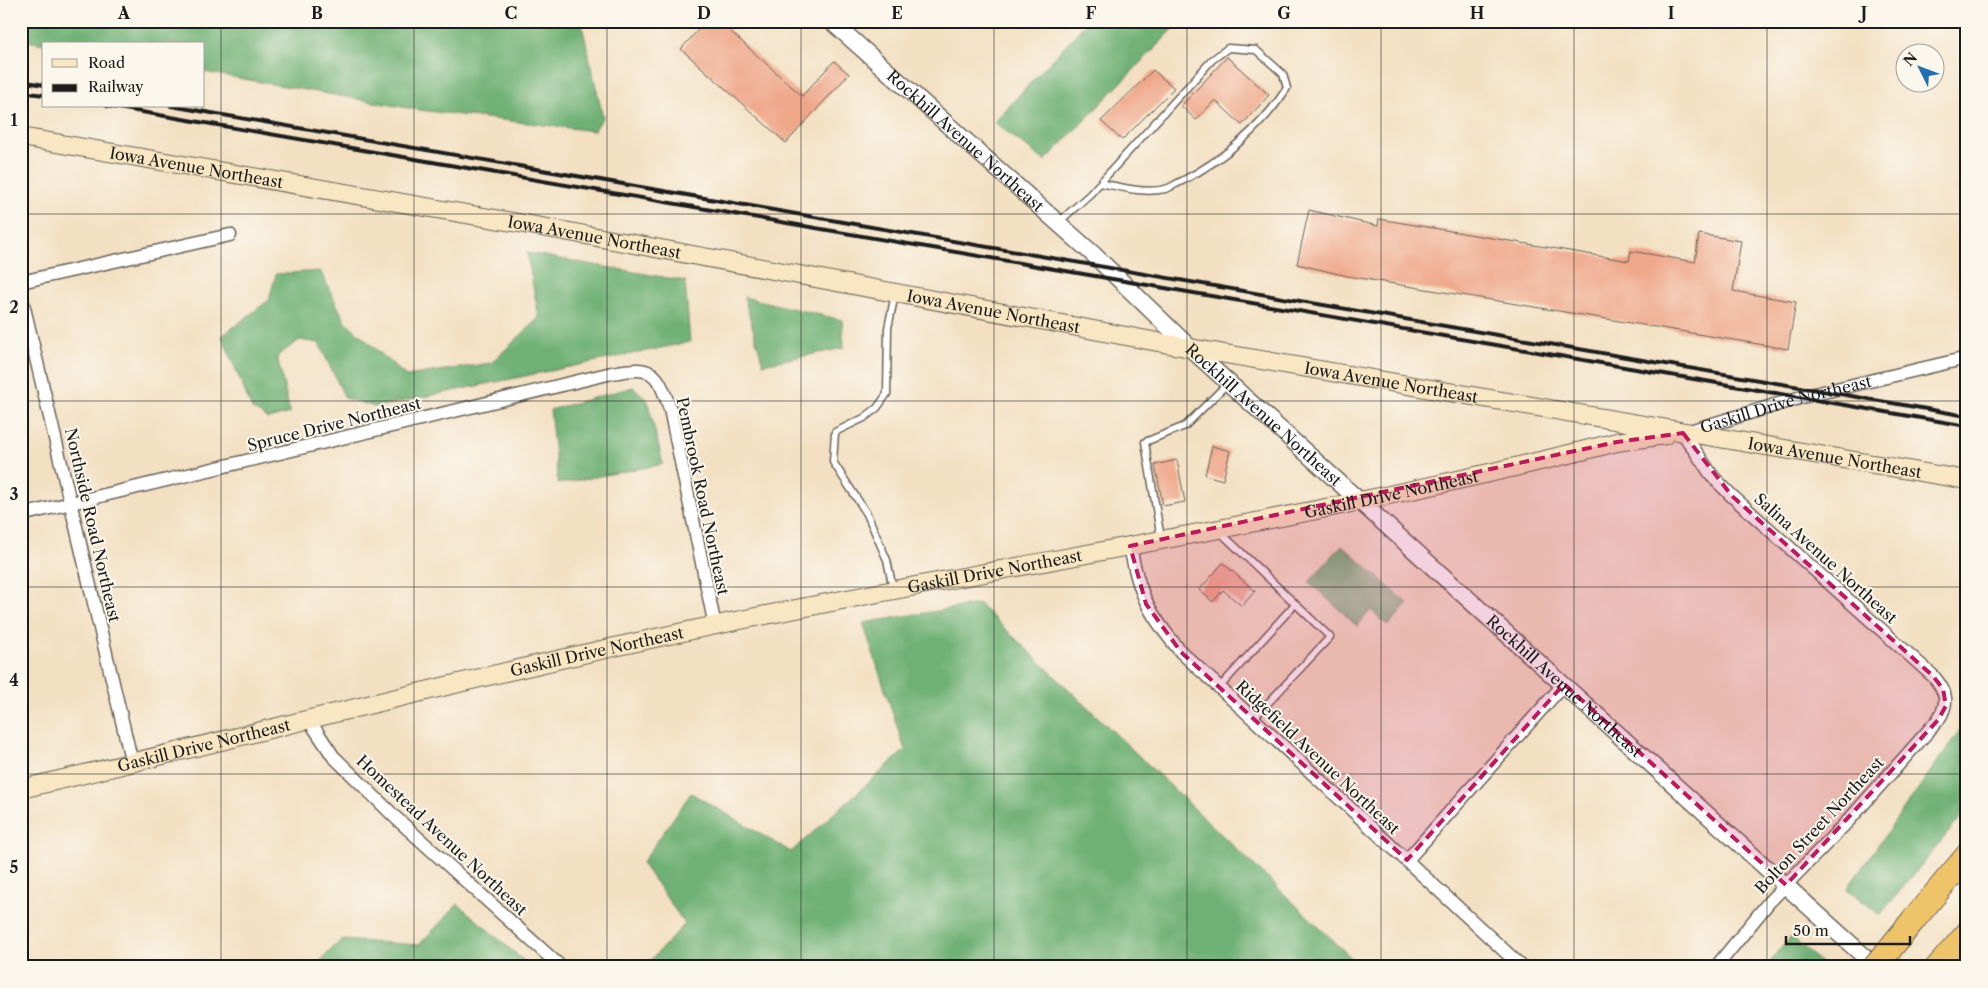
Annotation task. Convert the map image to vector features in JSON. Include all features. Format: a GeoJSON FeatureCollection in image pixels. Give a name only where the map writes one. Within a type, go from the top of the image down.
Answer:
{"type":"FeatureCollection","features":[{"type":"Feature","properties":{"kind":"highway"},"geometry":{"type":"LineString","coordinates":[[1875,967],[1967,856]]}},
{"type":"Feature","properties":{"kind":"highway"},"geometry":{"type":"LineString","coordinates":[[1938,967],[1961,941]]}},
{"type":"Feature","properties":{"kind":"main road","name":"Iowa Avenue Northeast"},"geometry":{"type":"LineString","coordinates":[[21,137],[550,228],[1190,348],[1967,480]]}},
{"type":"Feature","properties":{"kind":"main road","name":"Gaskill Drive Northeast"},"geometry":{"type":"LineString","coordinates":[[21,789],[548,661],[893,590],[1217,530],[1360,501],[1617,442],[1683,433]]}},
{"type":"Feature","properties":{"kind":"street","name":"Rockhill Avenue Northeast"},"geometry":{"type":"LineString","coordinates":[[831,21],[1058,223],[1190,348],[1786,884],[1875,967]]}},
{"type":"Feature","properties":{"kind":"street"},"geometry":{"type":"LineString","coordinates":[[21,282],[230,235]]}},
{"type":"Feature","properties":{"kind":"street","name":"Northside Road Northeast"},"geometry":{"type":"LineString","coordinates":[[21,295],[132,763]]}},
{"type":"Feature","properties":{"kind":"street","name":"Gaskill Drive Northeast"},"geometry":{"type":"LineString","coordinates":[[1683,433],[1802,397],[1967,358]]}},
{"type":"Feature","properties":{"kind":"street","name":"Spruce Drive Northeast"},"geometry":{"type":"LineString","coordinates":[[21,515],[612,373],[632,370],[646,371],[654,375]]}},
{"type":"Feature","properties":{"kind":"street","name":"Pembrook Road Northeast"},"geometry":{"type":"LineString","coordinates":[[654,375],[661,383],[670,409],[715,626]]}},
{"type":"Feature","properties":{"kind":"street","name":"Salina Avenue Northeast"},"geometry":{"type":"LineString","coordinates":[[1683,433],[1713,477],[1732,496],[1933,676],[1943,688],[1946,696],[1946,706]]}},
{"type":"Feature","properties":{"kind":"street","name":"Ridgefield Avenue Northeast"},"geometry":{"type":"LineString","coordinates":[[1130,546],[1141,594],[1158,624],[1181,652],[1522,967]]}},
{"type":"Feature","properties":{"kind":"street"},"geometry":{"type":"LineString","coordinates":[[1407,860],[1564,684]]}},
{"type":"Feature","properties":{"kind":"street","name":"Bolton Street Northeast"},"geometry":{"type":"LineString","coordinates":[[1716,967],[1786,884],[1849,820],[1938,720],[1946,706]]}},
{"type":"Feature","properties":{"kind":"street","name":"Homestead Avenue Northeast"},"geometry":{"type":"LineString","coordinates":[[309,720],[333,756],[396,818],[561,967]]}},
{"type":"Feature","properties":{"kind":"street"},"geometry":{"type":"LineString","coordinates":[[21,964],[24,967]]}},
{"type":"Feature","properties":{"kind":"lane"},"geometry":{"type":"LineString","coordinates":[[1058,223],[1100,184],[1212,60],[1228,48],[1256,50],[1283,74],[1287,88],[1279,101],[1223,157],[1203,170],[1165,189],[1139,190],[1100,184]]}},
{"type":"Feature","properties":{"kind":"lane"},"geometry":{"type":"LineString","coordinates":[[893,590],[886,560],[867,514],[833,462],[832,441],[835,432],[864,418],[877,408],[887,394],[890,351],[888,328],[895,292]]}},
{"type":"Feature","properties":{"kind":"lane"},"geometry":{"type":"LineString","coordinates":[[1161,540],[1145,442],[1185,426],[1229,382]]}},
{"type":"Feature","properties":{"kind":"lane"},"geometry":{"type":"LineString","coordinates":[[1217,530],[1330,637],[1253,719]]}},
{"type":"Feature","properties":{"kind":"lane"},"geometry":{"type":"LineString","coordinates":[[1220,688],[1295,604]]}},
{"type":"Feature","properties":{"kind":"highlighted area"},"geometry":{"type":"Polygon","coordinates":[[[1683,433],[1732,496],[1933,676],[1943,689],[1946,706],[1938,720],[1786,885],[1564,684],[1407,860],[1181,652],[1146,604],[1130,546],[1617,442],[1683,433]]]}},
{"type":"Feature","properties":{"kind":"green space"},"geometry":{"type":"Polygon","coordinates":[[[21,21],[581,21],[603,117],[594,131],[419,110],[205,72],[205,42],[42,42],[42,44],[21,40],[21,21]]]}},
{"type":"Feature","properties":{"kind":"green space"},"geometry":{"type":"Polygon","coordinates":[[[1088,21],[1181,21],[1045,161],[994,122],[1088,21]]]}},
{"type":"Feature","properties":{"kind":"green space"},"geometry":{"type":"Polygon","coordinates":[[[527,253],[685,281],[690,342],[375,407],[345,398],[319,343],[300,340],[277,356],[290,413],[268,419],[252,409],[222,336],[269,300],[276,274],[320,271],[345,321],[406,376],[491,363],[539,318],[527,253]]]}},
{"type":"Feature","properties":{"kind":"green space"},"geometry":{"type":"Polygon","coordinates":[[[744,297],[842,320],[844,348],[763,364],[744,297]]]}},
{"type":"Feature","properties":{"kind":"green space"},"geometry":{"type":"Polygon","coordinates":[[[633,387],[647,399],[663,464],[558,484],[550,410],[633,387]]]}},
{"type":"Feature","properties":{"kind":"green space"},"geometry":{"type":"Polygon","coordinates":[[[1342,545],[1408,604],[1388,626],[1371,610],[1357,626],[1309,582],[1342,545]]]}},
{"type":"Feature","properties":{"kind":"green space"},"geometry":{"type":"Polygon","coordinates":[[[979,604],[1361,967],[644,967],[685,924],[642,863],[691,793],[791,852],[905,750],[863,623],[979,604]]]}},
{"type":"Feature","properties":{"kind":"green space"},"geometry":{"type":"Polygon","coordinates":[[[1967,720],[1967,810],[1880,915],[1847,889],[1967,720]]]}},
{"type":"Feature","properties":{"kind":"green space"},"geometry":{"type":"Polygon","coordinates":[[[458,904],[531,967],[314,967],[341,940],[419,945],[458,904]]]}},
{"type":"Feature","properties":{"kind":"green space"},"geometry":{"type":"Polygon","coordinates":[[[1791,936],[1825,967],[1766,967],[1791,936]]]}},
{"type":"Feature","properties":{"kind":"building"},"geometry":{"type":"Polygon","coordinates":[[[706,21],[719,21],[802,96],[834,61],[849,74],[786,143],[681,49],[706,21]]]}},
{"type":"Feature","properties":{"kind":"building"},"geometry":{"type":"Polygon","coordinates":[[[1227,57],[1269,95],[1242,125],[1215,100],[1196,120],[1181,106],[1227,57]]]}},
{"type":"Feature","properties":{"kind":"building"},"geometry":{"type":"Polygon","coordinates":[[[1153,70],[1174,88],[1122,140],[1101,121],[1153,70]]]}},
{"type":"Feature","properties":{"kind":"building"},"geometry":{"type":"Polygon","coordinates":[[[1309,210],[1378,226],[1379,219],[1629,261],[1631,251],[1695,262],[1699,234],[1741,241],[1733,291],[1796,302],[1788,349],[1347,276],[1297,264],[1309,210]]]}},
{"type":"Feature","properties":{"kind":"building"},"geometry":{"type":"Polygon","coordinates":[[[1212,446],[1230,451],[1223,480],[1205,475],[1212,446]]]}},
{"type":"Feature","properties":{"kind":"building"},"geometry":{"type":"Polygon","coordinates":[[[1177,460],[1185,502],[1163,506],[1155,465],[1177,460]]]}},
{"type":"Feature","properties":{"kind":"building"},"geometry":{"type":"Polygon","coordinates":[[[1223,563],[1255,591],[1242,606],[1223,590],[1213,602],[1199,590],[1223,563]]]}},
{"type":"Feature","properties":{"kind":"railway"},"geometry":{"type":"LineString","coordinates":[[21,81],[42,85]]}},
{"type":"Feature","properties":{"kind":"railway"},"geometry":{"type":"LineString","coordinates":[[21,92],[42,95]]}},
{"type":"Feature","properties":{"kind":"railway"},"geometry":{"type":"LineString","coordinates":[[119,108],[1967,426]]}},
{"type":"Feature","properties":{"kind":"railway"},"geometry":{"type":"LineString","coordinates":[[183,108],[1967,416]]}}]}
